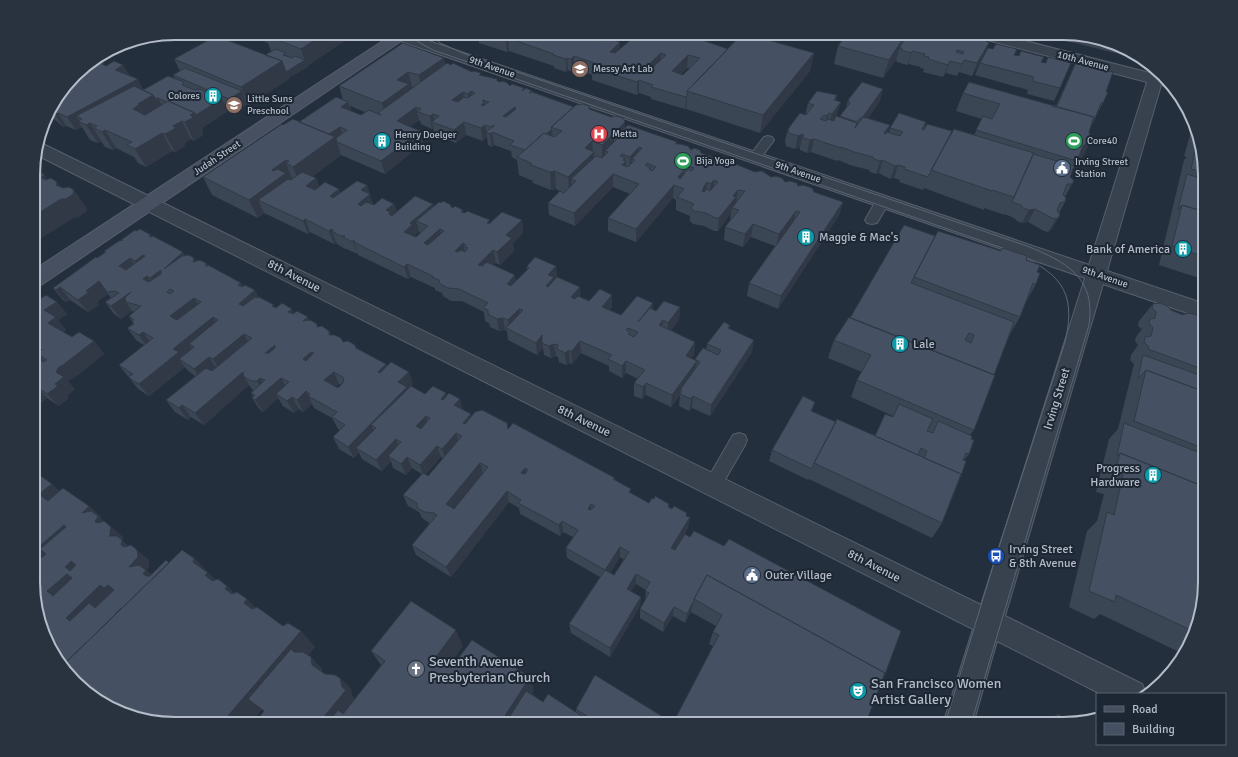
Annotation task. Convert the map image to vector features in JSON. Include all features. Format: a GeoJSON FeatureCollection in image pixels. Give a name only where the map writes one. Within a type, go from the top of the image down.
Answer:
{"type":"FeatureCollection","features":[{"type":"Feature","properties":{"kind":"street","name":"Judah Street"},"geometry":{"type":"LineString","coordinates":[[40,276],[393,40]]}},
{"type":"Feature","properties":{"kind":"street","name":"9th Avenue"},"geometry":{"type":"LineString","coordinates":[[419,40],[1198,310]]}},
{"type":"Feature","properties":{"kind":"street","name":"10th Avenue"},"geometry":{"type":"LineString","coordinates":[[1005,40],[1155,77]]}},
{"type":"Feature","properties":{"kind":"street","name":"Irving Street"},"geometry":{"type":"LineString","coordinates":[[960,717],[1095,274],[1158,80]]}},
{"type":"Feature","properties":{"kind":"street","name":"8th Avenue"},"geometry":{"type":"LineString","coordinates":[[43,151],[1130,693]]}},
{"type":"Feature","properties":{"kind":"lane"},"geometry":{"type":"LineString","coordinates":[[755,157],[768,140]]}},
{"type":"Feature","properties":{"kind":"lane"},"geometry":{"type":"LineString","coordinates":[[872,220],[883,201]]}},
{"type":"Feature","properties":{"kind":"lane"},"geometry":{"type":"LineString","coordinates":[[713,485],[739,440]]}},
{"type":"Feature","properties":{"kind":"building"},"geometry":{"type":"Polygon","coordinates":[[[209,40],[227,40],[282,61],[241,87],[174,59],[209,40]]]}},
{"type":"Feature","properties":{"kind":"building"},"geometry":{"type":"Polygon","coordinates":[[[278,40],[314,40],[301,49],[278,40]]]}},
{"type":"Feature","properties":{"kind":"building"},"geometry":{"type":"Polygon","coordinates":[[[514,40],[613,40],[620,42],[610,52],[615,53],[631,40],[702,40],[728,49],[687,91],[686,97],[651,87],[653,85],[639,80],[637,82],[592,68],[596,64],[574,56],[571,59],[566,59],[553,55],[554,54],[514,40]],[[661,53],[646,67],[651,69],[666,55],[661,53]],[[688,55],[672,71],[683,75],[700,58],[688,55]]]}},
{"type":"Feature","properties":{"kind":"building"},"geometry":{"type":"Polygon","coordinates":[[[736,40],[768,40],[814,53],[763,115],[687,91],[736,40]]]}},
{"type":"Feature","properties":{"kind":"building"},"geometry":{"type":"Polygon","coordinates":[[[843,40],[902,40],[889,60],[838,46],[843,40]]]}},
{"type":"Feature","properties":{"kind":"building"},"geometry":{"type":"Polygon","coordinates":[[[904,40],[985,40],[989,43],[977,63],[964,60],[962,64],[950,61],[948,65],[928,59],[929,57],[924,56],[925,54],[912,51],[911,53],[899,48],[904,40]],[[957,50],[956,52],[963,54],[964,52],[957,50]]]}},
{"type":"Feature","properties":{"kind":"building"},"geometry":{"type":"Polygon","coordinates":[[[403,43],[444,58],[419,75],[408,72],[397,80],[409,84],[382,103],[339,86],[403,43]]]}},
{"type":"Feature","properties":{"kind":"building"},"geometry":{"type":"Polygon","coordinates":[[[996,44],[1017,49],[1014,55],[1019,56],[1021,51],[1044,57],[1041,62],[1046,63],[1048,57],[1071,63],[1060,88],[1032,81],[1034,77],[980,63],[988,48],[993,49],[996,44]]]}},
{"type":"Feature","properties":{"kind":"building"},"geometry":{"type":"Polygon","coordinates":[[[276,49],[286,53],[283,55],[292,58],[295,56],[305,60],[286,72],[282,61],[265,55],[276,49]]]}},
{"type":"Feature","properties":{"kind":"building"},"geometry":{"type":"Polygon","coordinates":[[[114,61],[123,65],[115,70],[138,79],[67,117],[58,113],[55,114],[68,93],[86,74],[102,62],[104,63],[102,64],[106,66],[114,61]]]}},
{"type":"Feature","properties":{"kind":"building"},"geometry":{"type":"Polygon","coordinates":[[[1076,62],[1113,72],[1106,92],[1108,92],[1103,103],[1101,103],[1093,123],[1094,117],[1052,106],[1057,106],[1076,62]]]}},
{"type":"Feature","properties":{"kind":"building"},"geometry":{"type":"Polygon","coordinates":[[[447,63],[451,65],[453,63],[472,72],[474,71],[481,73],[479,75],[497,79],[497,81],[500,82],[503,81],[510,86],[512,84],[524,88],[522,91],[526,88],[532,91],[529,93],[532,92],[574,107],[551,127],[552,129],[546,134],[544,133],[525,150],[510,145],[514,141],[492,132],[490,134],[486,132],[495,125],[491,127],[485,125],[481,128],[464,122],[454,130],[432,122],[439,116],[433,114],[430,116],[418,112],[421,109],[416,107],[397,121],[420,131],[381,161],[337,142],[336,138],[347,130],[340,127],[329,134],[299,122],[336,97],[348,102],[341,107],[361,115],[369,110],[381,115],[378,113],[447,63]],[[471,91],[468,94],[463,92],[452,100],[458,102],[464,97],[468,98],[475,93],[471,91]],[[483,100],[482,101],[485,102],[481,105],[483,106],[489,102],[483,100]],[[515,107],[503,116],[506,117],[516,109],[515,107]]]}},
{"type":"Feature","properties":{"kind":"building"},"geometry":{"type":"Polygon","coordinates":[[[185,68],[242,91],[229,99],[173,75],[185,68]]]}},
{"type":"Feature","properties":{"kind":"building"},"geometry":{"type":"Polygon","coordinates":[[[168,76],[184,82],[182,85],[195,90],[200,89],[222,99],[196,115],[195,113],[168,101],[167,102],[158,98],[156,99],[153,95],[143,90],[168,76]]]}},
{"type":"Feature","properties":{"kind":"building"},"geometry":{"type":"Polygon","coordinates":[[[862,82],[883,89],[862,118],[860,118],[857,122],[840,116],[850,103],[848,100],[862,82]]]}},
{"type":"Feature","properties":{"kind":"building"},"geometry":{"type":"Polygon","coordinates":[[[969,82],[1094,117],[1089,132],[1092,140],[1083,146],[1077,161],[976,130],[983,116],[992,119],[1000,104],[963,93],[969,82]]]}},
{"type":"Feature","properties":{"kind":"building"},"geometry":{"type":"Polygon","coordinates":[[[134,86],[153,95],[138,104],[140,104],[133,109],[145,115],[168,101],[195,113],[190,115],[194,117],[185,122],[182,121],[173,126],[176,128],[165,134],[162,133],[135,149],[127,145],[132,142],[105,130],[102,132],[94,128],[97,126],[90,123],[86,125],[78,121],[82,119],[76,116],[134,86]]]}},
{"type":"Feature","properties":{"kind":"building"},"geometry":{"type":"Polygon","coordinates":[[[817,91],[837,95],[834,100],[841,102],[832,114],[829,113],[827,116],[824,115],[820,119],[826,121],[828,119],[834,121],[836,116],[857,123],[855,128],[863,117],[890,125],[884,133],[886,134],[887,132],[900,136],[903,132],[890,128],[899,113],[926,122],[922,129],[924,130],[927,124],[952,131],[928,177],[904,169],[905,167],[898,165],[895,166],[883,160],[880,161],[874,159],[873,157],[814,139],[810,140],[803,138],[803,134],[798,136],[789,133],[788,129],[800,113],[806,115],[814,105],[808,103],[817,91]]]}},
{"type":"Feature","properties":{"kind":"building"},"geometry":{"type":"Polygon","coordinates":[[[583,104],[589,106],[589,109],[611,117],[616,116],[623,118],[625,122],[602,145],[592,141],[585,148],[594,152],[568,177],[555,171],[550,172],[531,165],[531,163],[517,157],[544,133],[554,137],[562,131],[551,127],[576,105],[583,104]]]}},
{"type":"Feature","properties":{"kind":"building"},"geometry":{"type":"Polygon","coordinates":[[[293,119],[335,137],[293,167],[286,163],[289,161],[286,160],[272,170],[274,171],[277,169],[286,173],[249,200],[203,177],[282,124],[283,125],[293,119]]]}},
{"type":"Feature","properties":{"kind":"building"},"geometry":{"type":"Polygon","coordinates":[[[628,125],[677,142],[675,144],[688,146],[691,150],[694,148],[700,150],[701,153],[755,172],[762,171],[771,177],[775,176],[782,178],[785,182],[790,181],[797,183],[798,186],[803,185],[812,188],[814,192],[843,202],[781,296],[749,283],[800,212],[796,211],[779,234],[753,224],[745,234],[725,227],[739,210],[732,208],[745,191],[738,190],[733,196],[736,197],[719,218],[715,218],[706,213],[694,211],[691,208],[694,204],[677,197],[684,189],[674,185],[636,229],[608,218],[639,184],[613,174],[574,213],[548,203],[560,191],[564,193],[576,181],[571,179],[596,156],[602,158],[608,152],[605,151],[617,139],[614,138],[628,125]],[[639,147],[630,157],[622,154],[620,156],[625,158],[623,160],[626,161],[622,165],[628,167],[635,160],[632,159],[642,148],[639,147]],[[647,163],[645,165],[651,168],[649,169],[652,171],[656,167],[647,163]],[[690,167],[688,169],[692,171],[694,168],[690,167]],[[688,169],[684,170],[678,177],[680,179],[688,169]],[[714,180],[711,184],[707,182],[702,191],[704,192],[706,189],[710,191],[718,182],[714,180]]]}},
{"type":"Feature","properties":{"kind":"building"},"geometry":{"type":"Polygon","coordinates":[[[954,129],[1034,153],[1014,197],[931,170],[954,129]]]}},
{"type":"Feature","properties":{"kind":"building"},"geometry":{"type":"Polygon","coordinates":[[[1195,151],[1198,171],[1191,169],[1195,151]]]}},
{"type":"Feature","properties":{"kind":"building"},"geometry":{"type":"Polygon","coordinates":[[[1033,154],[1074,166],[1070,177],[1074,181],[1072,184],[1067,184],[1063,195],[1066,198],[1065,202],[1060,203],[1057,211],[1060,214],[1056,219],[1035,209],[1029,210],[1012,202],[1033,154]]]}},
{"type":"Feature","properties":{"kind":"building"},"geometry":{"type":"Polygon","coordinates":[[[40,172],[44,174],[42,178],[45,180],[51,178],[57,182],[56,185],[63,188],[69,187],[74,190],[73,194],[66,199],[61,199],[40,212],[40,172]]]}},
{"type":"Feature","properties":{"kind":"building"},"geometry":{"type":"Polygon","coordinates":[[[302,172],[316,178],[306,186],[315,190],[325,182],[339,189],[330,196],[333,198],[357,181],[367,185],[361,190],[370,194],[358,204],[361,206],[366,202],[374,205],[382,198],[394,204],[386,210],[390,212],[389,214],[392,216],[415,196],[433,204],[410,223],[412,225],[404,232],[416,237],[428,226],[416,221],[439,202],[441,203],[443,201],[451,205],[450,206],[453,208],[455,206],[463,210],[461,212],[465,213],[467,211],[490,220],[487,223],[489,224],[502,212],[522,220],[506,235],[512,238],[497,252],[493,250],[478,265],[482,266],[487,262],[515,275],[507,284],[511,286],[529,268],[527,266],[535,257],[556,266],[548,275],[554,277],[546,286],[548,287],[557,277],[580,287],[571,297],[575,299],[578,296],[589,301],[600,289],[612,295],[602,307],[621,315],[637,296],[653,303],[638,322],[650,308],[656,311],[664,301],[680,307],[668,323],[663,320],[659,325],[695,342],[686,356],[697,361],[672,395],[646,383],[643,387],[634,383],[645,370],[626,361],[622,366],[608,359],[612,355],[580,341],[571,352],[569,350],[565,353],[557,349],[558,345],[554,344],[549,346],[542,343],[542,335],[536,343],[506,328],[523,310],[519,309],[508,320],[503,318],[497,319],[488,314],[488,310],[483,308],[488,303],[459,289],[448,288],[440,284],[439,280],[432,277],[433,276],[407,264],[404,267],[354,242],[354,240],[353,242],[343,237],[345,236],[341,236],[331,229],[329,231],[305,219],[303,221],[258,200],[288,179],[291,180],[302,172]],[[440,229],[424,243],[428,245],[444,231],[440,229]],[[463,243],[455,251],[458,252],[461,250],[465,252],[468,248],[465,247],[466,245],[463,243]],[[628,328],[626,330],[630,332],[628,334],[634,337],[638,332],[628,328]]]}},
{"type":"Feature","properties":{"kind":"building"},"geometry":{"type":"Polygon","coordinates":[[[1187,174],[1198,178],[1198,210],[1182,205],[1178,210],[1187,174]]]}},
{"type":"Feature","properties":{"kind":"building"},"geometry":{"type":"Polygon","coordinates":[[[1182,205],[1198,210],[1198,255],[1172,246],[1182,205]]]}},
{"type":"Feature","properties":{"kind":"building"},"geometry":{"type":"Polygon","coordinates":[[[904,225],[935,236],[911,283],[1014,322],[994,375],[850,318],[904,225]],[[969,333],[965,340],[971,343],[974,335],[969,333]]]}},
{"type":"Feature","properties":{"kind":"building"},"geometry":{"type":"Polygon","coordinates":[[[140,229],[151,235],[149,236],[153,236],[183,252],[164,269],[182,256],[189,255],[194,258],[193,262],[200,260],[206,263],[206,267],[208,265],[241,283],[238,285],[242,287],[245,285],[255,290],[239,304],[243,306],[255,297],[259,297],[274,305],[272,306],[276,308],[282,303],[292,309],[288,312],[293,314],[297,311],[308,317],[303,321],[310,320],[317,324],[317,327],[322,326],[329,331],[329,335],[335,335],[341,338],[343,342],[348,341],[355,345],[356,348],[386,364],[378,372],[380,373],[391,362],[409,372],[398,382],[407,387],[348,447],[333,437],[345,425],[332,417],[337,412],[308,396],[310,394],[306,391],[297,400],[292,397],[287,401],[276,394],[289,382],[281,378],[255,400],[252,398],[255,395],[251,393],[265,380],[260,378],[257,381],[252,381],[244,377],[243,372],[195,413],[182,405],[179,408],[166,400],[206,368],[212,371],[252,338],[244,334],[213,359],[209,357],[194,369],[179,359],[194,347],[189,344],[218,320],[213,317],[173,349],[179,352],[139,384],[128,377],[133,374],[119,365],[153,338],[143,332],[139,335],[127,328],[134,324],[132,322],[134,320],[129,316],[141,306],[126,302],[125,298],[131,292],[111,306],[105,302],[119,293],[115,291],[107,292],[99,281],[86,291],[89,292],[78,300],[60,287],[56,290],[53,288],[96,257],[97,258],[106,252],[104,251],[123,240],[121,240],[135,230],[137,231],[140,229]],[[143,255],[135,261],[130,258],[119,266],[126,270],[145,256],[143,255]],[[161,270],[150,278],[147,276],[143,279],[149,282],[161,274],[161,270]],[[170,289],[167,292],[170,294],[174,291],[170,289]],[[194,298],[170,316],[177,320],[201,302],[194,298]],[[275,345],[265,353],[269,353],[275,348],[275,345]],[[311,352],[303,359],[306,361],[314,353],[311,352]],[[334,372],[324,380],[338,388],[343,383],[344,378],[334,372]]]}},
{"type":"Feature","properties":{"kind":"building"},"geometry":{"type":"Polygon","coordinates":[[[938,231],[1001,251],[1003,248],[1027,256],[1026,260],[1040,265],[1037,272],[1040,273],[1036,284],[1033,283],[1020,317],[914,277],[938,231]]]}},
{"type":"Feature","properties":{"kind":"building"},"geometry":{"type":"Polygon","coordinates":[[[46,295],[57,302],[44,310],[56,317],[48,323],[72,337],[79,332],[94,341],[58,368],[56,372],[64,377],[55,384],[58,386],[47,394],[40,389],[40,360],[43,362],[47,360],[40,355],[40,351],[42,350],[40,349],[40,299],[46,295]]]}},
{"type":"Feature","properties":{"kind":"building"},"geometry":{"type":"Polygon","coordinates":[[[1160,303],[1182,315],[1189,313],[1197,315],[1198,367],[1148,349],[1149,347],[1144,342],[1145,337],[1151,336],[1153,328],[1149,323],[1150,319],[1155,318],[1156,312],[1152,308],[1153,304],[1160,303]]]}},
{"type":"Feature","properties":{"kind":"building"},"geometry":{"type":"Polygon","coordinates":[[[849,317],[995,375],[974,430],[857,380],[871,355],[834,340],[849,317]]]}},
{"type":"Feature","properties":{"kind":"building"},"geometry":{"type":"Polygon","coordinates":[[[724,322],[730,325],[728,328],[754,340],[711,405],[693,396],[691,399],[680,394],[682,390],[680,390],[700,362],[695,359],[703,348],[718,355],[721,350],[707,344],[724,322]]]}},
{"type":"Feature","properties":{"kind":"building"},"geometry":{"type":"Polygon","coordinates":[[[1143,355],[1198,375],[1198,389],[1146,370],[1138,379],[1143,355]]]}},
{"type":"Feature","properties":{"kind":"building"},"geometry":{"type":"Polygon","coordinates":[[[1146,370],[1198,389],[1198,446],[1134,421],[1146,370]]]}},
{"type":"Feature","properties":{"kind":"building"},"geometry":{"type":"Polygon","coordinates":[[[411,386],[425,394],[433,386],[446,393],[441,399],[443,400],[449,393],[460,399],[454,405],[471,414],[463,423],[465,424],[475,412],[482,410],[507,423],[508,429],[513,423],[615,478],[613,479],[631,489],[629,492],[649,503],[655,496],[669,504],[668,507],[672,509],[674,506],[687,513],[686,516],[690,517],[671,548],[675,550],[685,534],[690,537],[694,531],[724,546],[729,539],[901,631],[884,677],[885,673],[707,575],[687,614],[674,607],[664,623],[640,609],[649,593],[645,591],[650,582],[636,574],[627,589],[641,597],[610,648],[569,624],[605,570],[566,548],[578,530],[562,521],[559,525],[518,503],[521,500],[507,491],[446,567],[412,545],[437,515],[417,508],[417,503],[403,495],[423,473],[428,476],[462,436],[456,433],[442,449],[437,446],[420,465],[407,457],[401,464],[388,456],[401,442],[396,439],[376,460],[356,448],[376,428],[371,425],[411,386]],[[426,416],[416,426],[421,429],[430,418],[426,416]],[[480,463],[446,504],[454,509],[488,467],[480,463]],[[525,468],[521,473],[525,474],[528,470],[525,468]],[[591,504],[588,509],[591,510],[595,506],[591,504]],[[620,547],[605,570],[614,575],[629,552],[620,547]]]}},
{"type":"Feature","properties":{"kind":"building"},"geometry":{"type":"Polygon","coordinates":[[[803,396],[815,402],[811,411],[836,422],[812,469],[772,450],[803,396]]]}},
{"type":"Feature","properties":{"kind":"building"},"geometry":{"type":"Polygon","coordinates":[[[899,404],[933,419],[927,431],[933,433],[938,421],[972,436],[971,439],[974,440],[969,454],[966,453],[963,460],[966,461],[961,476],[961,474],[924,458],[927,451],[921,448],[918,455],[875,436],[885,414],[893,417],[899,404]]]}},
{"type":"Feature","properties":{"kind":"building"},"geometry":{"type":"Polygon","coordinates":[[[837,419],[961,474],[942,523],[814,463],[837,419]]]}},
{"type":"Feature","properties":{"kind":"building"},"geometry":{"type":"Polygon","coordinates":[[[1124,423],[1198,452],[1198,484],[1120,453],[1117,456],[1124,423]]]}},
{"type":"Feature","properties":{"kind":"building"},"geometry":{"type":"Polygon","coordinates":[[[1120,453],[1198,484],[1198,590],[1189,629],[1116,595],[1115,602],[1089,591],[1107,512],[1114,515],[1123,475],[1115,472],[1120,453]]]}},
{"type":"Feature","properties":{"kind":"building"},"geometry":{"type":"Polygon","coordinates":[[[40,477],[52,484],[40,493],[40,477]]]}},
{"type":"Feature","properties":{"kind":"building"},"geometry":{"type":"Polygon","coordinates":[[[63,488],[89,506],[82,513],[91,511],[98,516],[95,522],[98,523],[104,521],[111,527],[111,533],[109,536],[117,536],[122,540],[121,545],[124,547],[131,545],[137,550],[138,557],[129,567],[139,565],[146,570],[143,574],[146,576],[150,576],[166,560],[169,563],[66,662],[54,641],[47,625],[41,599],[40,582],[40,559],[46,554],[40,549],[66,527],[64,525],[40,546],[40,495],[48,501],[63,488]],[[71,561],[65,567],[70,571],[76,565],[71,561]],[[67,574],[47,591],[53,596],[72,578],[67,574]],[[100,585],[66,618],[70,621],[89,603],[95,608],[114,590],[108,585],[104,588],[100,585]]]}},
{"type":"Feature","properties":{"kind":"building"},"geometry":{"type":"Polygon","coordinates":[[[182,550],[194,558],[193,562],[208,573],[205,575],[212,581],[218,579],[227,586],[225,589],[232,594],[237,592],[247,599],[244,603],[252,609],[257,607],[283,626],[288,623],[301,631],[227,717],[158,716],[124,707],[93,689],[66,662],[182,550]]]}},
{"type":"Feature","properties":{"kind":"building"},"geometry":{"type":"Polygon","coordinates":[[[707,575],[885,673],[868,717],[676,717],[719,635],[713,632],[722,615],[694,599],[707,575]]]}},
{"type":"Feature","properties":{"kind":"building","name":"Seventh Avenue Presbyterian Church"},"geometry":{"type":"Polygon","coordinates":[[[411,601],[456,630],[436,657],[451,668],[472,640],[530,677],[504,717],[332,717],[338,710],[343,714],[385,661],[371,651],[411,601]]]}},
{"type":"Feature","properties":{"kind":"building"},"geometry":{"type":"Polygon","coordinates":[[[291,649],[294,652],[303,652],[311,657],[312,665],[325,674],[335,675],[340,678],[342,687],[346,690],[324,717],[259,717],[264,711],[248,699],[291,649]]]}},
{"type":"Feature","properties":{"kind":"building"},"geometry":{"type":"Polygon","coordinates":[[[595,675],[663,717],[588,717],[576,709],[595,675]]]}},
{"type":"Feature","properties":{"kind":"building"},"geometry":{"type":"Polygon","coordinates":[[[526,691],[543,702],[548,694],[583,717],[509,717],[526,691]]]}},
{"type":"Feature","properties":{"kind":"tram line"},"geometry":{"type":"LineString","coordinates":[[417,40],[418,42],[433,50],[1011,251],[1041,266],[1060,284],[1066,295],[1069,308],[1065,342],[996,556],[947,717]]}},
{"type":"Feature","properties":{"kind":"tram line"},"geometry":{"type":"LineString","coordinates":[[437,40],[440,43],[470,56],[1027,246],[1066,265],[1083,283],[1088,295],[1090,308],[1089,325],[973,717]]}},
{"type":"Feature","properties":{"kind":"place","name":"Messy Art Lab"},"geometry":{"type":"Point","coordinates":[580,69]}},
{"type":"Feature","properties":{"kind":"place","name":"Colores"},"geometry":{"type":"Point","coordinates":[213,96]}},
{"type":"Feature","properties":{"kind":"place","name":"Little Suns Preschool"},"geometry":{"type":"Point","coordinates":[234,105]}},
{"type":"Feature","properties":{"kind":"place","name":"Metta"},"geometry":{"type":"Point","coordinates":[599,134]}},
{"type":"Feature","properties":{"kind":"place","name":"Henry Doelger Building"},"geometry":{"type":"Point","coordinates":[382,141]}},
{"type":"Feature","properties":{"kind":"place","name":"Core40"},"geometry":{"type":"Point","coordinates":[1074,141]}},
{"type":"Feature","properties":{"kind":"place","name":"Bija Yoga"},"geometry":{"type":"Point","coordinates":[683,161]}},
{"type":"Feature","properties":{"kind":"place","name":"Irving Street Station"},"geometry":{"type":"Point","coordinates":[1062,168]}},
{"type":"Feature","properties":{"kind":"place","name":"Maggie & Mac's"},"geometry":{"type":"Point","coordinates":[806,237]}},
{"type":"Feature","properties":{"kind":"place","name":"Bank of America"},"geometry":{"type":"Point","coordinates":[1183,249]}},
{"type":"Feature","properties":{"kind":"place","name":"Lale"},"geometry":{"type":"Point","coordinates":[900,344]}},
{"type":"Feature","properties":{"kind":"place","name":"Progress Hardware"},"geometry":{"type":"Point","coordinates":[1153,475]}},
{"type":"Feature","properties":{"kind":"place","name":"Irving Street & 8th Avenue"},"geometry":{"type":"Point","coordinates":[996,556]}},
{"type":"Feature","properties":{"kind":"place","name":"Outer Village"},"geometry":{"type":"Point","coordinates":[752,575]}},
{"type":"Feature","properties":{"kind":"place","name":"Seventh Avenue Presbyterian Church"},"geometry":{"type":"Point","coordinates":[416,669]}},
{"type":"Feature","properties":{"kind":"place","name":"San Francisco Women Artist Gallery"},"geometry":{"type":"Point","coordinates":[858,691]}}]}
